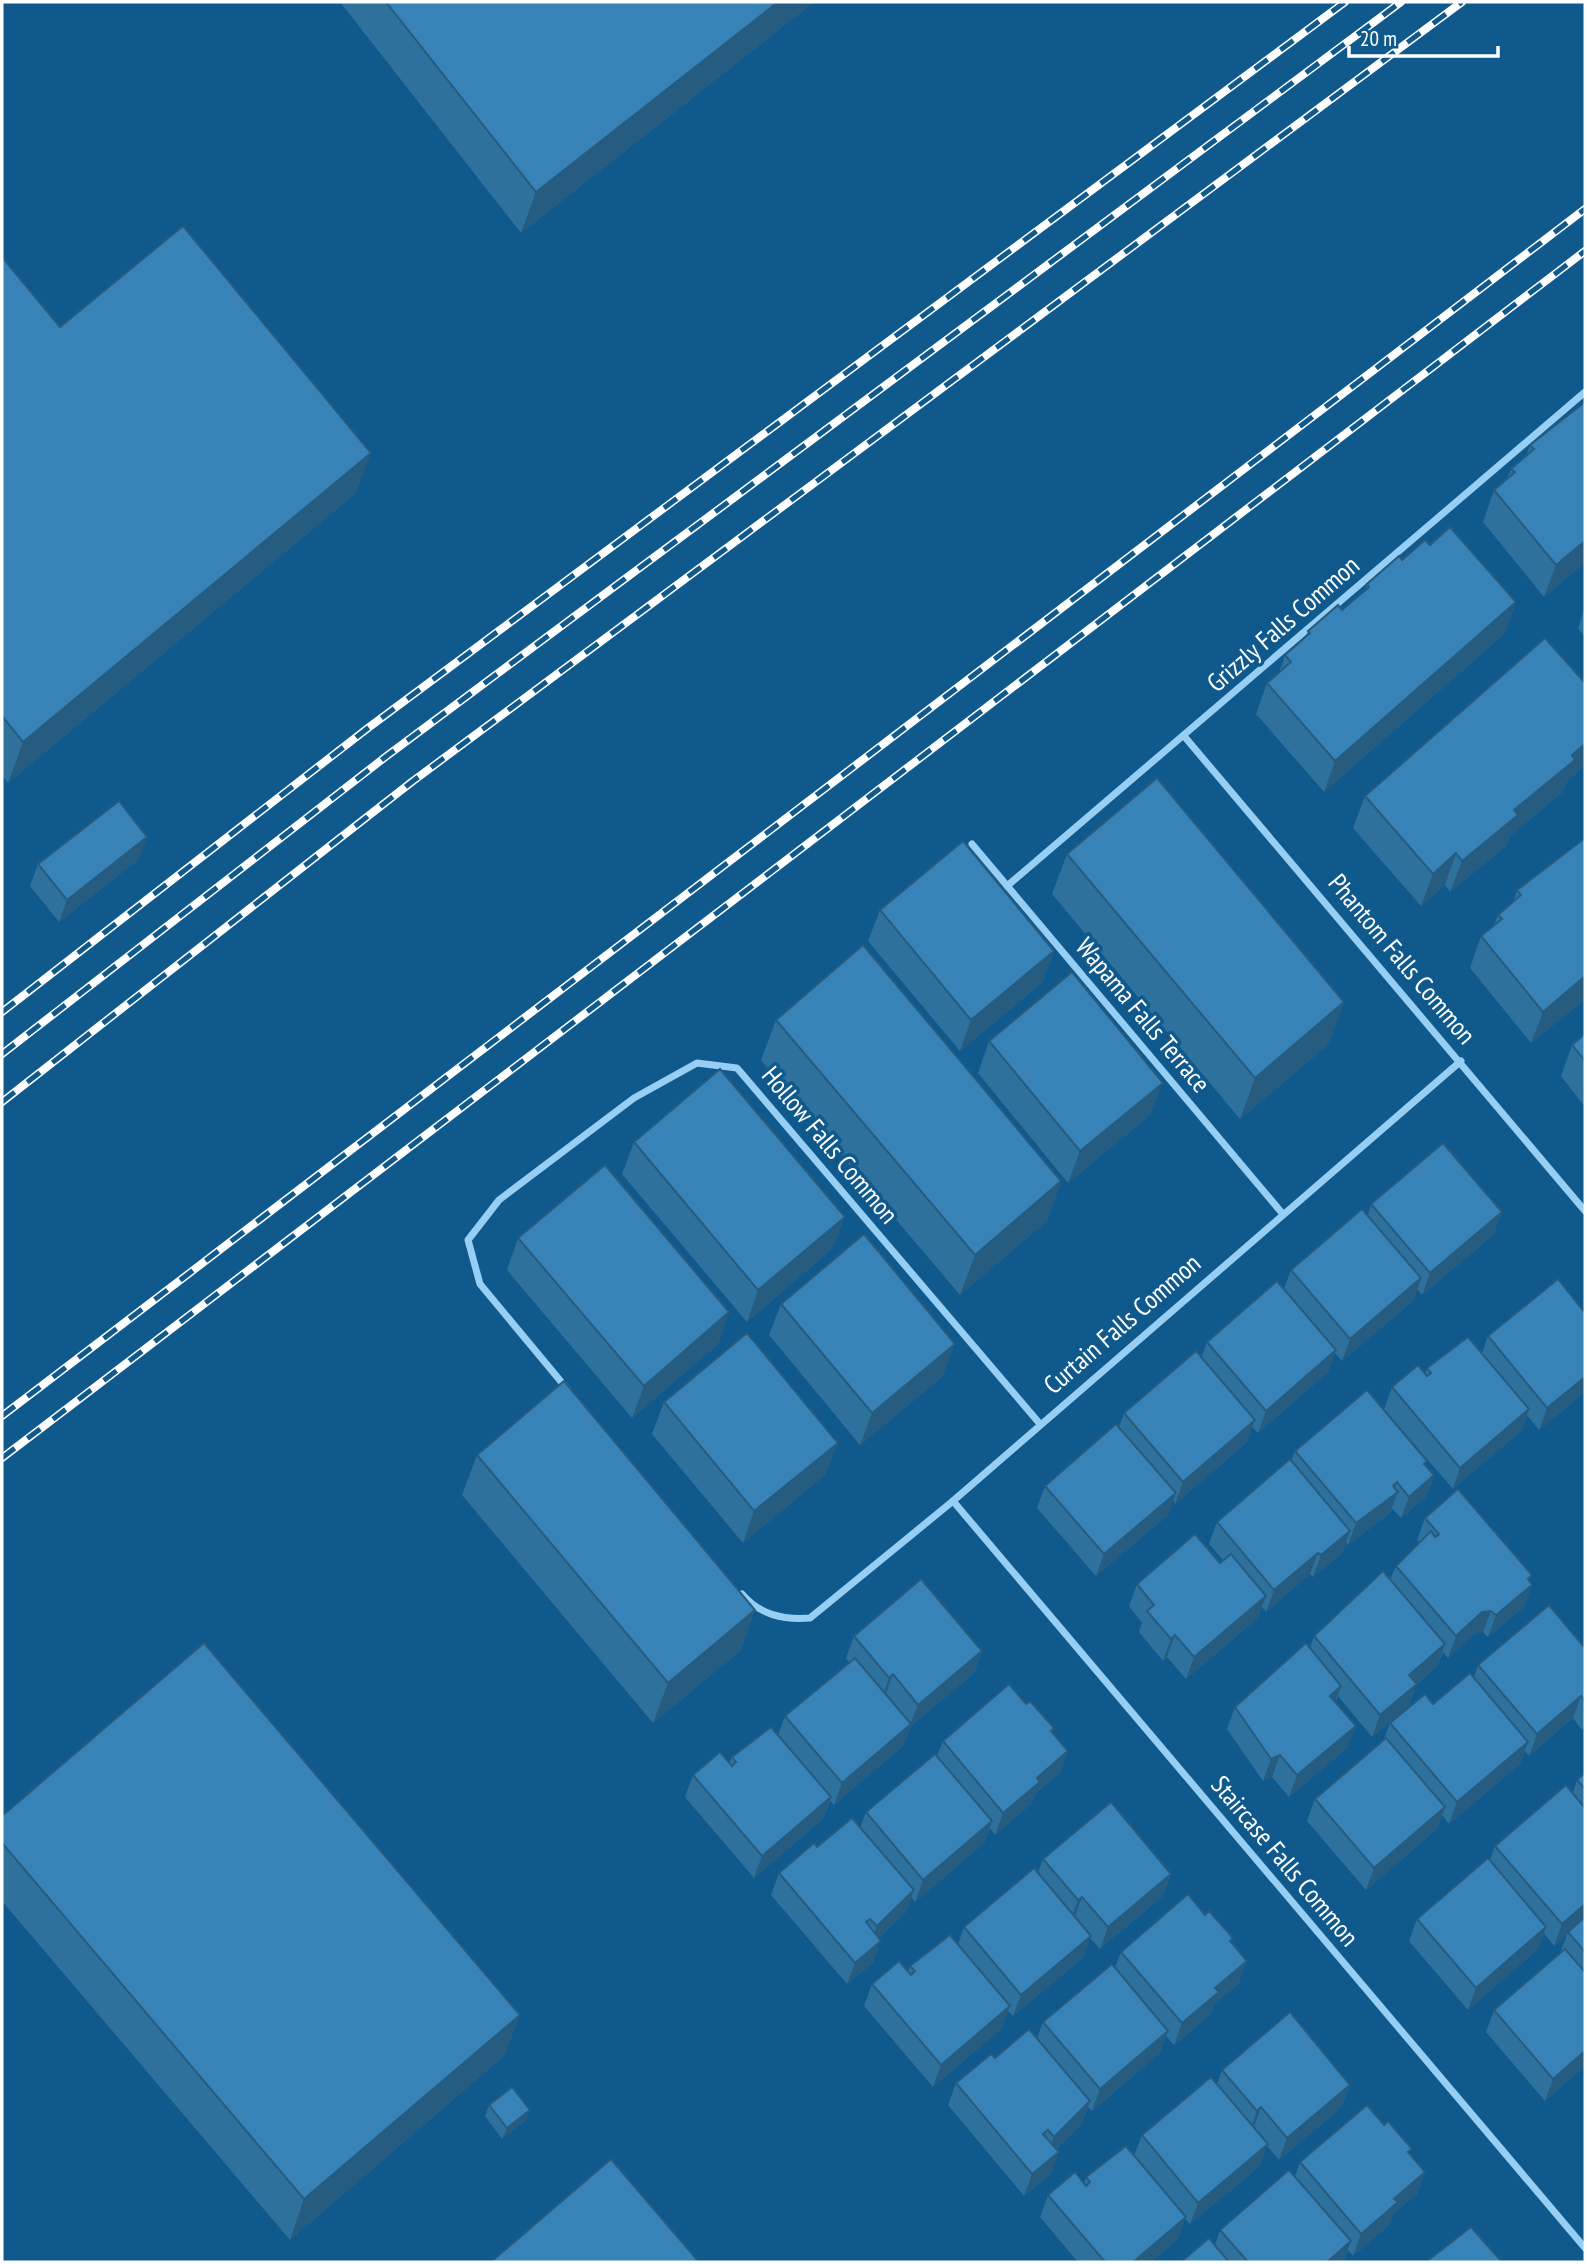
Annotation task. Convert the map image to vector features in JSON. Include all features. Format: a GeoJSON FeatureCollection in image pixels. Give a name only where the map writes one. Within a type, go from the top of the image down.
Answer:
{"type":"FeatureCollection","features":[{"type":"Feature","properties":{"kind":"street","name":"Grizzly Falls Common"},"geometry":{"type":"LineString","coordinates":[[1007,886],[1585,392]]}},
{"type":"Feature","properties":{"kind":"street","name":"Phantom Falls Common"},"geometry":{"type":"LineString","coordinates":[[1184,736],[1585,1211]]}},
{"type":"Feature","properties":{"kind":"street","name":"Wapama Falls Terrace"},"geometry":{"type":"LineString","coordinates":[[972,844],[1282,1213]]}},
{"type":"Feature","properties":{"kind":"street","name":"Curtain Falls Common"},"geometry":{"type":"LineString","coordinates":[[733,1583],[750,1604],[782,1620],[810,1618],[953,1501],[1282,1213],[1461,1061]]}},
{"type":"Feature","properties":{"kind":"street","name":"Hollow Falls Common"},"geometry":{"type":"LineString","coordinates":[[574,1397],[480,1284],[468,1240],[499,1200],[634,1098],[697,1063],[737,1068],[1040,1424]]}},
{"type":"Feature","properties":{"kind":"street","name":"Staircase Falls Common"},"geometry":{"type":"LineString","coordinates":[[953,1501],[1585,2248]]}},
{"type":"Feature","properties":{"kind":"building"},"geometry":{"type":"Polygon","coordinates":[[[386,2],[778,2],[536,192],[386,2]]]}},
{"type":"Feature","properties":{"kind":"building"},"geometry":{"type":"Polygon","coordinates":[[[183,226],[371,453],[23,742],[2,716],[2,257],[60,327],[183,226]]]}},
{"type":"Feature","properties":{"kind":"building"},"geometry":{"type":"Polygon","coordinates":[[[1585,402],[1585,541],[1556,565],[1494,490],[1515,472],[1511,469],[1534,449],[1530,445],[1585,402]]]}},
{"type":"Feature","properties":{"kind":"building"},"geometry":{"type":"Polygon","coordinates":[[[1450,527],[1516,602],[1335,761],[1267,683],[1291,662],[1285,655],[1338,605],[1342,610],[1399,556],[1402,560],[1425,540],[1430,545],[1450,527]]]}},
{"type":"Feature","properties":{"kind":"building"},"geometry":{"type":"Polygon","coordinates":[[[1545,638],[1585,683],[1585,744],[1572,755],[1575,760],[1514,810],[1518,815],[1462,861],[1456,853],[1433,874],[1365,796],[1545,638]]]}},
{"type":"Feature","properties":{"kind":"building"},"geometry":{"type":"Polygon","coordinates":[[[1157,778],[1344,1002],[1255,1078],[1067,854],[1157,778]]]}},
{"type":"Feature","properties":{"kind":"building"},"geometry":{"type":"Polygon","coordinates":[[[119,801],[147,837],[67,900],[38,864],[119,801]]]}},
{"type":"Feature","properties":{"kind":"building"},"geometry":{"type":"Polygon","coordinates":[[[1585,838],[1585,976],[1543,1012],[1481,936],[1502,919],[1498,915],[1521,895],[1517,890],[1585,838]]]}},
{"type":"Feature","properties":{"kind":"building"},"geometry":{"type":"Polygon","coordinates":[[[963,841],[1054,951],[971,1020],[880,910],[963,841]]]}},
{"type":"Feature","properties":{"kind":"building"},"geometry":{"type":"Polygon","coordinates":[[[863,945],[1061,1181],[975,1255],[776,1020],[863,945]]]}},
{"type":"Feature","properties":{"kind":"building"},"geometry":{"type":"Polygon","coordinates":[[[1072,972],[1163,1083],[1080,1151],[989,1041],[1072,972]]]}},
{"type":"Feature","properties":{"kind":"building"},"geometry":{"type":"Polygon","coordinates":[[[1585,1034],[1585,1061],[1572,1045],[1585,1034]]]}},
{"type":"Feature","properties":{"kind":"building"},"geometry":{"type":"Polygon","coordinates":[[[720,1069],[845,1217],[758,1290],[634,1142],[720,1069]]]}},
{"type":"Feature","properties":{"kind":"building"},"geometry":{"type":"Polygon","coordinates":[[[1443,1143],[1502,1212],[1430,1273],[1371,1204],[1443,1143]]]}},
{"type":"Feature","properties":{"kind":"building"},"geometry":{"type":"Polygon","coordinates":[[[605,1165],[729,1312],[644,1386],[518,1238],[605,1165]]]}},
{"type":"Feature","properties":{"kind":"building"},"geometry":{"type":"Polygon","coordinates":[[[1362,1209],[1421,1278],[1350,1339],[1291,1270],[1362,1209]]]}},
{"type":"Feature","properties":{"kind":"building"},"geometry":{"type":"Polygon","coordinates":[[[864,1234],[955,1344],[872,1413],[781,1304],[864,1234]]]}},
{"type":"Feature","properties":{"kind":"building"},"geometry":{"type":"Polygon","coordinates":[[[1558,1279],[1585,1313],[1585,1377],[1547,1408],[1488,1336],[1558,1279]]]}},
{"type":"Feature","properties":{"kind":"building"},"geometry":{"type":"Polygon","coordinates":[[[1277,1281],[1336,1350],[1266,1411],[1207,1342],[1277,1281]]]}},
{"type":"Feature","properties":{"kind":"building"},"geometry":{"type":"Polygon","coordinates":[[[747,1333],[838,1443],[754,1511],[664,1402],[747,1333]]]}},
{"type":"Feature","properties":{"kind":"building"},"geometry":{"type":"Polygon","coordinates":[[[1468,1337],[1529,1409],[1460,1468],[1392,1387],[1418,1365],[1427,1376],[1431,1373],[1427,1368],[1468,1337]]]}},
{"type":"Feature","properties":{"kind":"building"},"geometry":{"type":"Polygon","coordinates":[[[1196,1351],[1255,1420],[1183,1482],[1124,1413],[1196,1351]]]}},
{"type":"Feature","properties":{"kind":"building"},"geometry":{"type":"Polygon","coordinates":[[[564,1381],[755,1610],[668,1683],[477,1455],[564,1381]]]}},
{"type":"Feature","properties":{"kind":"building"},"geometry":{"type":"Polygon","coordinates":[[[1367,1390],[1427,1461],[1424,1464],[1434,1475],[1409,1497],[1397,1482],[1393,1486],[1398,1492],[1356,1523],[1295,1451],[1367,1390]]]}},
{"type":"Feature","properties":{"kind":"building"},"geometry":{"type":"Polygon","coordinates":[[[1116,1424],[1176,1493],[1104,1554],[1045,1486],[1116,1424]]]}},
{"type":"Feature","properties":{"kind":"building"},"geometry":{"type":"Polygon","coordinates":[[[1290,1459],[1350,1531],[1321,1555],[1318,1553],[1274,1590],[1217,1522],[1290,1459]]]}},
{"type":"Feature","properties":{"kind":"building"},"geometry":{"type":"Polygon","coordinates":[[[1458,1489],[1532,1575],[1528,1579],[1532,1585],[1496,1615],[1491,1611],[1482,1612],[1456,1636],[1396,1566],[1431,1531],[1435,1537],[1439,1534],[1425,1518],[1458,1489]]]}},
{"type":"Feature","properties":{"kind":"building"},"geometry":{"type":"Polygon","coordinates":[[[1195,1534],[1220,1563],[1231,1554],[1266,1596],[1194,1657],[1175,1635],[1171,1639],[1147,1611],[1154,1605],[1137,1584],[1195,1534]]]}},
{"type":"Feature","properties":{"kind":"building"},"geometry":{"type":"Polygon","coordinates":[[[1383,1571],[1445,1644],[1409,1675],[1417,1684],[1380,1715],[1314,1636],[1383,1571]]]}},
{"type":"Feature","properties":{"kind":"building"},"geometry":{"type":"Polygon","coordinates":[[[921,1579],[982,1651],[918,1705],[893,1674],[889,1678],[854,1636],[921,1579]]]}},
{"type":"Feature","properties":{"kind":"building"},"geometry":{"type":"Polygon","coordinates":[[[1549,1605],[1585,1648],[1585,1702],[1581,1696],[1537,1734],[1478,1665],[1549,1605]]]}},
{"type":"Feature","properties":{"kind":"building"},"geometry":{"type":"Polygon","coordinates":[[[204,1643],[520,2015],[304,2199],[2,1843],[2,1816],[204,1643]]]}},
{"type":"Feature","properties":{"kind":"building"},"geometry":{"type":"Polygon","coordinates":[[[1306,1643],[1341,1686],[1330,1696],[1356,1726],[1297,1775],[1280,1755],[1271,1759],[1235,1707],[1306,1643]]]}},
{"type":"Feature","properties":{"kind":"building"},"geometry":{"type":"Polygon","coordinates":[[[855,1658],[911,1724],[842,1783],[785,1716],[855,1658]]]}},
{"type":"Feature","properties":{"kind":"building"},"geometry":{"type":"Polygon","coordinates":[[[1470,1673],[1528,1742],[1457,1802],[1390,1723],[1425,1694],[1433,1704],[1470,1673]]]}},
{"type":"Feature","properties":{"kind":"building"},"geometry":{"type":"Polygon","coordinates":[[[1009,1684],[1026,1704],[1030,1701],[1054,1728],[1051,1731],[1068,1751],[1037,1778],[1040,1782],[1003,1813],[943,1741],[1009,1684]]]}},
{"type":"Feature","properties":{"kind":"building"},"geometry":{"type":"Polygon","coordinates":[[[771,1727],[831,1797],[762,1856],[693,1775],[720,1752],[732,1766],[736,1762],[732,1757],[771,1727]]]}},
{"type":"Feature","properties":{"kind":"building"},"geometry":{"type":"Polygon","coordinates":[[[1386,1738],[1445,1807],[1374,1868],[1315,1799],[1386,1738]]]}},
{"type":"Feature","properties":{"kind":"building"},"geometry":{"type":"Polygon","coordinates":[[[935,1754],[992,1821],[923,1880],[866,1812],[935,1754]]]}},
{"type":"Feature","properties":{"kind":"building"},"geometry":{"type":"Polygon","coordinates":[[[1585,1773],[1585,1789],[1577,1780],[1585,1773]]]}},
{"type":"Feature","properties":{"kind":"building"},"geometry":{"type":"Polygon","coordinates":[[[1566,1785],[1585,1808],[1585,1904],[1562,1924],[1495,1846],[1566,1785]]]}},
{"type":"Feature","properties":{"kind":"building"},"geometry":{"type":"Polygon","coordinates":[[[1111,1802],[1171,1874],[1108,1927],[1082,1897],[1078,1900],[1043,1859],[1111,1802]]]}},
{"type":"Feature","properties":{"kind":"building"},"geometry":{"type":"Polygon","coordinates":[[[852,1818],[914,1890],[877,1926],[870,1919],[866,1922],[881,1941],[855,1963],[779,1873],[814,1843],[817,1847],[852,1818]]]}},
{"type":"Feature","properties":{"kind":"building"},"geometry":{"type":"Polygon","coordinates":[[[1488,1858],[1546,1927],[1476,1988],[1417,1919],[1488,1858]]]}},
{"type":"Feature","properties":{"kind":"building"},"geometry":{"type":"Polygon","coordinates":[[[1034,1868],[1091,1936],[1021,1995],[964,1927],[1034,1868]]]}},
{"type":"Feature","properties":{"kind":"building"},"geometry":{"type":"Polygon","coordinates":[[[1188,1894],[1205,1915],[1209,1911],[1233,1938],[1230,1941],[1247,1961],[1215,1988],[1219,1992],[1182,2023],[1121,1952],[1188,1894]]]}},
{"type":"Feature","properties":{"kind":"building"},"geometry":{"type":"Polygon","coordinates":[[[1585,1917],[1585,1952],[1568,1932],[1585,1917]]]}},
{"type":"Feature","properties":{"kind":"building"},"geometry":{"type":"Polygon","coordinates":[[[950,1935],[1010,2006],[941,2065],[872,1984],[899,1961],[911,1975],[915,1971],[910,1966],[950,1935]]]}},
{"type":"Feature","properties":{"kind":"building"},"geometry":{"type":"Polygon","coordinates":[[[1565,1949],[1585,1972],[1585,2051],[1553,2079],[1494,2010],[1565,1949]]]}},
{"type":"Feature","properties":{"kind":"building"},"geometry":{"type":"Polygon","coordinates":[[[1112,1964],[1168,2031],[1100,2089],[1043,2022],[1112,1964]]]}},
{"type":"Feature","properties":{"kind":"building"},"geometry":{"type":"Polygon","coordinates":[[[1290,2012],[1350,2085],[1287,2138],[1261,2107],[1257,2111],[1222,2070],[1290,2012]]]}},
{"type":"Feature","properties":{"kind":"building"},"geometry":{"type":"Polygon","coordinates":[[[1029,2029],[1090,2101],[1054,2137],[1048,2130],[1043,2134],[1059,2152],[1032,2174],[956,2083],[991,2054],[995,2058],[1029,2029]]]}},
{"type":"Feature","properties":{"kind":"building"},"geometry":{"type":"Polygon","coordinates":[[[1211,2077],[1268,2144],[1198,2203],[1142,2135],[1211,2077]]]}},
{"type":"Feature","properties":{"kind":"building"},"geometry":{"type":"Polygon","coordinates":[[[512,2087],[530,2110],[507,2128],[489,2105],[512,2087]]]}},
{"type":"Feature","properties":{"kind":"building"},"geometry":{"type":"Polygon","coordinates":[[[1367,2105],[1384,2125],[1388,2121],[1412,2149],[1408,2152],[1425,2172],[1394,2199],[1398,2202],[1361,2234],[1300,2162],[1367,2105]]]}},
{"type":"Feature","properties":{"kind":"building"},"geometry":{"type":"Polygon","coordinates":[[[1126,2146],[1186,2217],[1133,2262],[1105,2262],[1048,2195],[1075,2172],[1086,2186],[1090,2182],[1086,2177],[1126,2146]]]}},
{"type":"Feature","properties":{"kind":"building"},"geometry":{"type":"Polygon","coordinates":[[[611,2159],[699,2262],[491,2262],[611,2159]]]}},
{"type":"Feature","properties":{"kind":"building"},"geometry":{"type":"Polygon","coordinates":[[[1289,2170],[1351,2241],[1327,2262],[1248,2262],[1220,2230],[1289,2170]]]}},
{"type":"Feature","properties":{"kind":"building"},"geometry":{"type":"Polygon","coordinates":[[[1471,2227],[1502,2262],[1426,2262],[1471,2227]]]}},
{"type":"Feature","properties":{"kind":"building"},"geometry":{"type":"Polygon","coordinates":[[[1209,2238],[1229,2262],[1181,2262],[1209,2238]]]}},
{"type":"Feature","properties":{"kind":"railway"},"geometry":{"type":"LineString","coordinates":[[2,1012],[368,728],[1345,2]]}},
{"type":"Feature","properties":{"kind":"railway"},"geometry":{"type":"LineString","coordinates":[[2,1054],[388,755],[1401,2]]}},
{"type":"Feature","properties":{"kind":"railway"},"geometry":{"type":"LineString","coordinates":[[2,1102],[413,781],[1462,2]]}},
{"type":"Feature","properties":{"kind":"railway"},"geometry":{"type":"LineString","coordinates":[[2,1416],[1585,209]]}},
{"type":"Feature","properties":{"kind":"railway"},"geometry":{"type":"LineString","coordinates":[[2,1458],[1585,251]]}}]}
